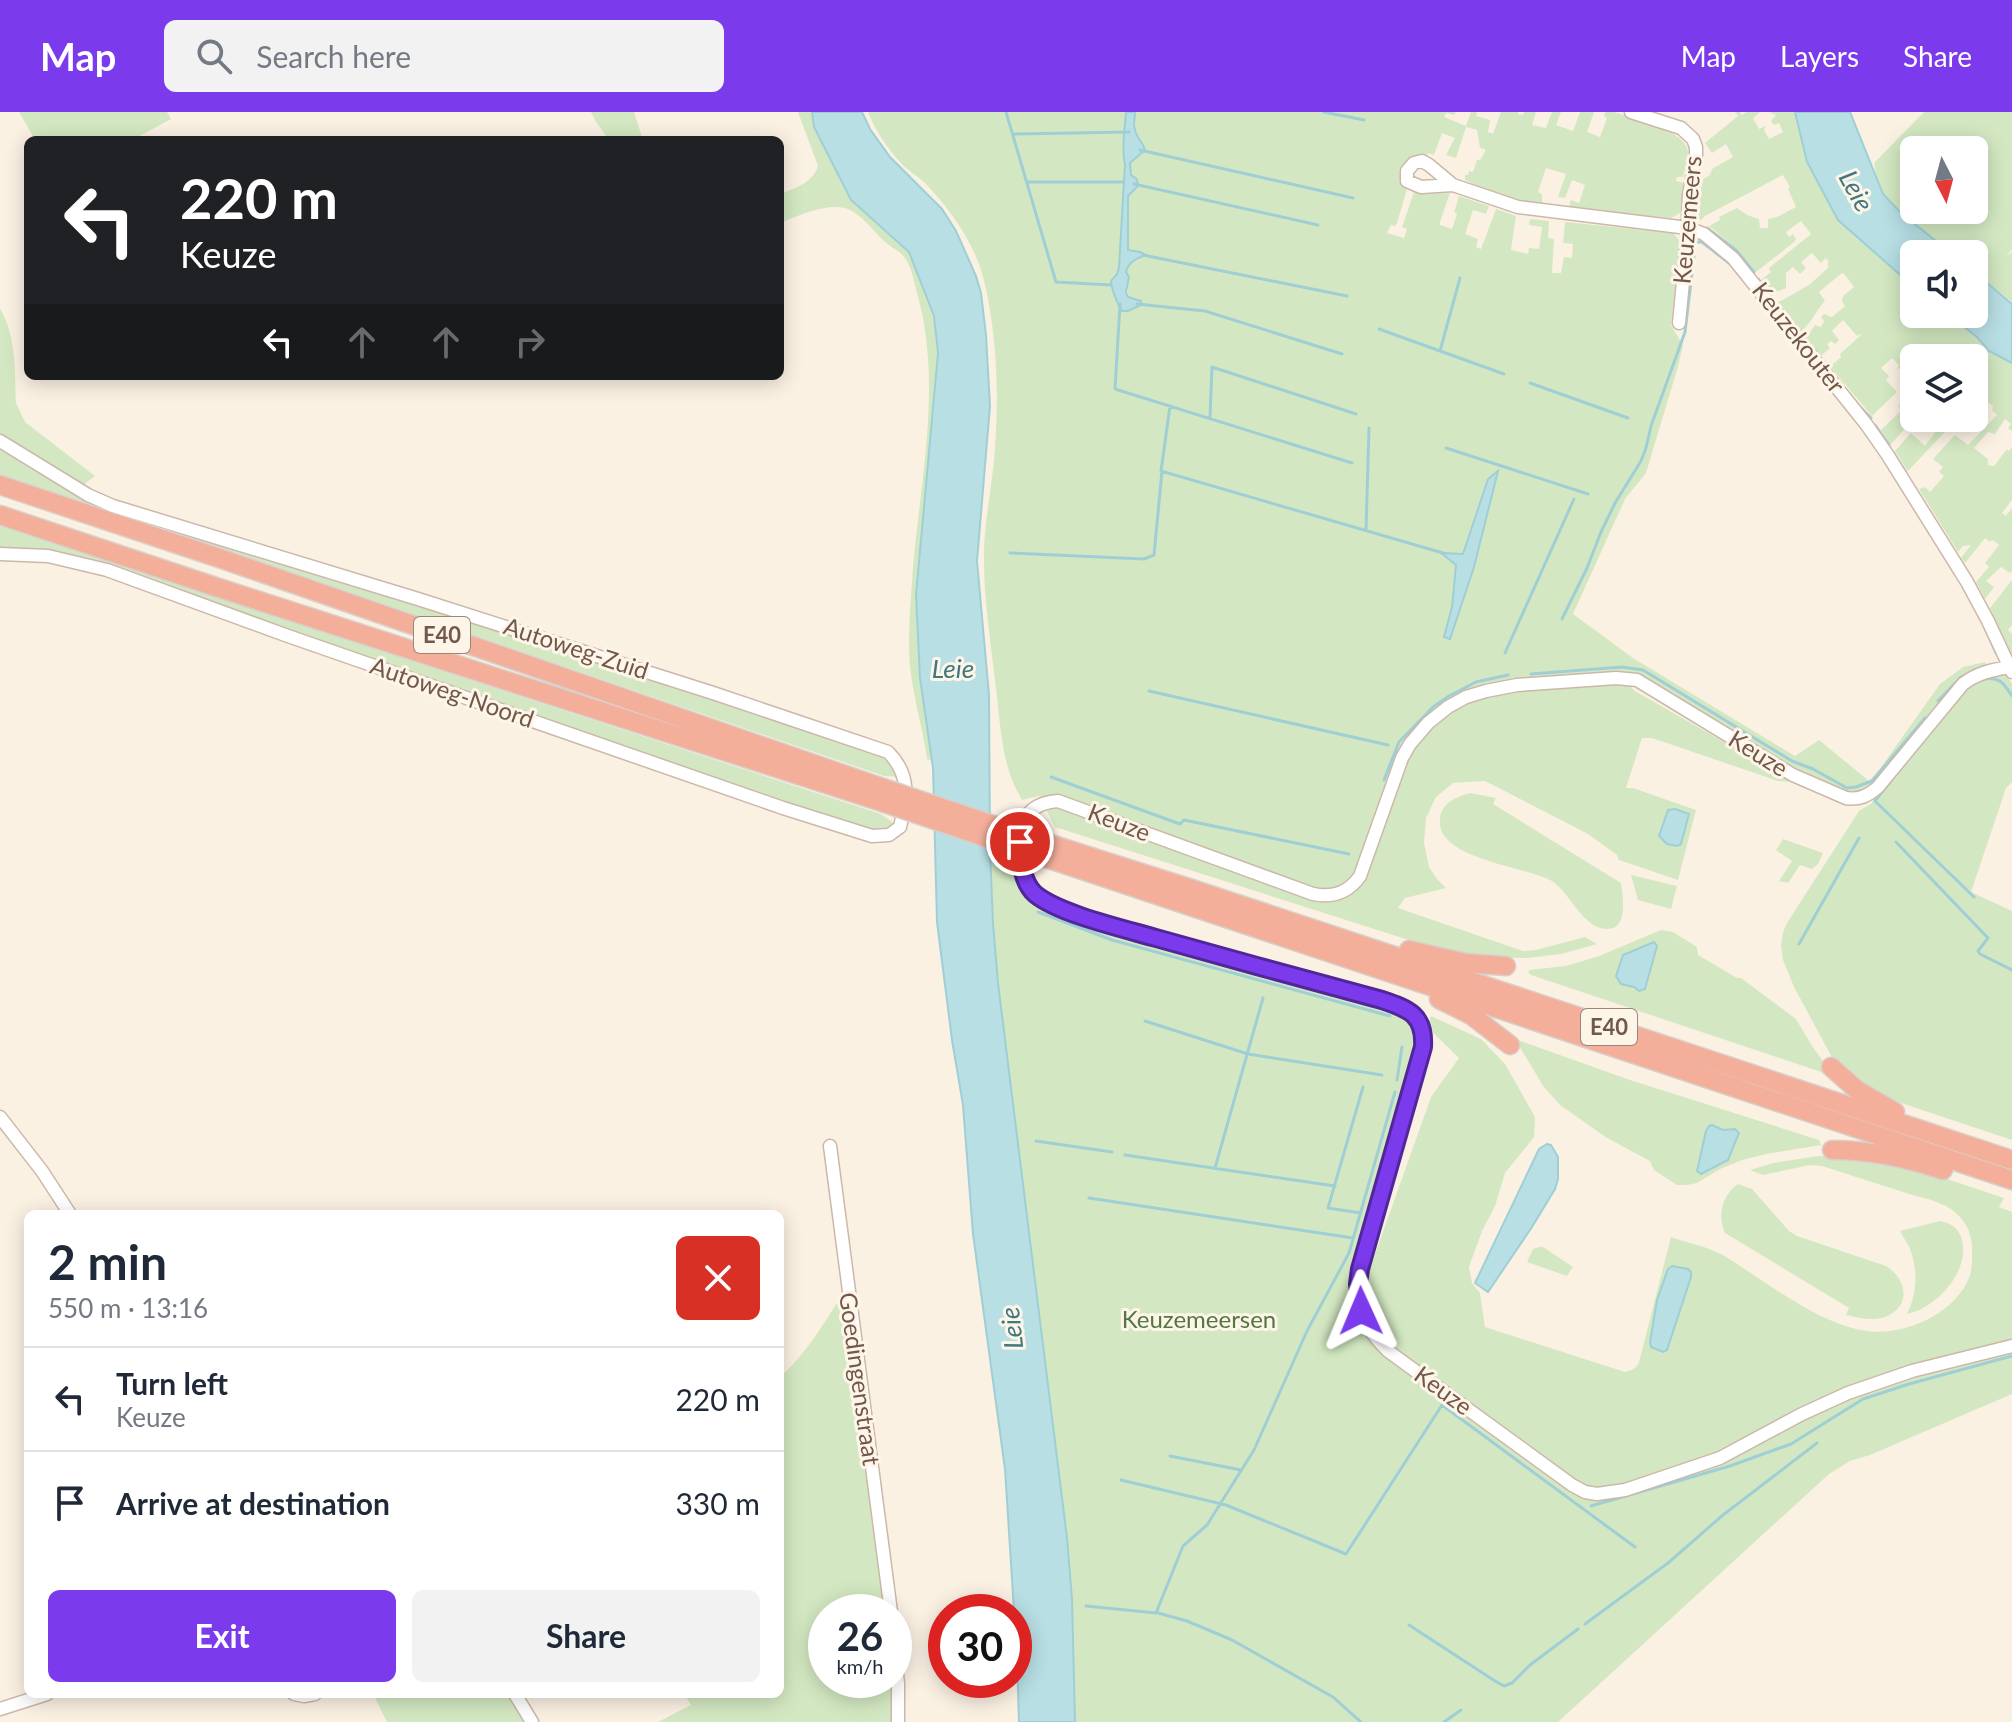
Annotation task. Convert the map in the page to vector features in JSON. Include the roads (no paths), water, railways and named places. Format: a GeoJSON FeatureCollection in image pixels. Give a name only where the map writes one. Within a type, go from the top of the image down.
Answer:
{"type":"FeatureCollection","features":[{"type":"Feature","properties":{"kind":"highway","name":"E40"},"geometry":{"type":"LineString","coordinates":[[0,485],[222,559],[882,795]]}},
{"type":"Feature","properties":{"kind":"highway","name":"E40"},"geometry":{"type":"LineString","coordinates":[[0,515],[216,587],[882,795],[1041,848],[1410,980],[2012,1180]]}},
{"type":"Feature","properties":{"kind":"highway","name":"E40"},"geometry":{"type":"LineString","coordinates":[[1041,848],[1189,888],[2012,1160]]}},
{"type":"Feature","properties":{"kind":"highway"},"geometry":{"type":"LineString","coordinates":[[1286,920],[1466,963],[1506,966]]}},
{"type":"Feature","properties":{"kind":"highway"},"geometry":{"type":"LineString","coordinates":[[1410,980],[1471,1015],[1510,1045]]}},
{"type":"Feature","properties":{"kind":"highway"},"geometry":{"type":"LineString","coordinates":[[1831,1067],[1857,1090],[1932,1134]]}},
{"type":"Feature","properties":{"kind":"highway"},"geometry":{"type":"LineString","coordinates":[[1832,1150],[1910,1159],[2012,1191]]}},
{"type":"Feature","properties":{"kind":"street","name":"Keuzemeers"},"geometry":{"type":"LineString","coordinates":[[1631,112],[1681,128],[1693,139],[1696,155],[1689,195],[1679,323]]}},
{"type":"Feature","properties":{"kind":"street","name":"Keuzekouter"},"geometry":{"type":"LineString","coordinates":[[1453,185],[1533,210],[1688,228],[1704,234],[1733,258],[1866,424],[1895,466],[1967,582],[2011,669]]}},
{"type":"Feature","properties":{"kind":"street","name":"Autoweg-Zuid"},"geometry":{"type":"LineString","coordinates":[[0,441],[88,495],[113,506],[433,603],[888,752],[900,763],[904,776],[900,827]]}},
{"type":"Feature","properties":{"kind":"street","name":"Autoweg-Noord"},"geometry":{"type":"LineString","coordinates":[[0,554],[48,556],[107,570],[288,636],[872,836],[889,835],[900,827]]}},
{"type":"Feature","properties":{"kind":"street","name":"Keuze"},"geometry":{"type":"LineString","coordinates":[[2011,669],[1983,673],[1963,684],[1878,787],[1854,799],[1793,775],[1637,680],[1616,678],[1517,685],[1466,697],[1428,723],[1410,744],[1396,773],[1360,876],[1347,890],[1337,895],[1313,894],[1058,801],[1047,801],[1033,808],[1023,824],[1020,842],[1027,884],[1043,900],[1059,907],[1111,925],[1382,1000],[1412,1012],[1418,1019],[1423,1047],[1360,1269],[1361,1311],[1367,1326],[1388,1351],[1585,1492],[1597,1494],[1625,1490],[1720,1458],[1848,1393],[1912,1371],[2012,1346]]}},
{"type":"Feature","properties":{"kind":"street"},"geometry":{"type":"LineString","coordinates":[[0,1117],[67,1210]]}},
{"type":"Feature","properties":{"kind":"street","name":"Goedingenstraat"},"geometry":{"type":"LineString","coordinates":[[830,1146],[889,1594]]}},
{"type":"Feature","properties":{"kind":"street"},"geometry":{"type":"LineString","coordinates":[[0,1709],[34,1698]]}},
{"type":"Feature","properties":{"kind":"street"},"geometry":{"type":"LineString","coordinates":[[517,1698],[532,1722]]}},
{"type":"Feature","properties":{"kind":"street"},"geometry":{"type":"LineString","coordinates":[[898,1698],[898,1722]]}},
{"type":"Feature","properties":{"kind":"water","name":"Leie"},"geometry":{"type":"Polygon","coordinates":[[[812,112],[862,112],[890,157],[942,209],[956,231],[981,293],[990,406],[977,561],[989,695],[993,924],[1067,1538],[1075,1722],[1019,1722],[1018,1698],[1032,1698],[1032,1594],[1013,1594],[1005,1469],[973,1234],[963,1105],[937,922],[933,768],[920,678],[916,595],[938,353],[934,316],[909,252],[851,200],[814,127],[812,112]]]}},
{"type":"Feature","properties":{"kind":"water"},"geometry":{"type":"Polygon","coordinates":[[[1126,112],[1135,112],[1134,125],[1145,150],[1130,163],[1131,175],[1137,179],[1138,186],[1128,196],[1128,250],[1146,255],[1131,263],[1126,272],[1129,277],[1128,297],[1141,301],[1141,305],[1122,311],[1111,281],[1119,267],[1126,112]]]}},
{"type":"Feature","properties":{"kind":"water","name":"Leie"},"geometry":{"type":"Polygon","coordinates":[[[1795,112],[1850,112],[1883,194],[1900,212],[1900,224],[1915,224],[1935,240],[1900,240],[1900,275],[1838,220],[1807,162],[1795,112]]]}},
{"type":"Feature","properties":{"kind":"water"},"geometry":{"type":"Polygon","coordinates":[[[1988,284],[2012,304],[2012,363],[1989,351],[1988,344],[1983,344],[1966,328],[1988,328],[1988,284]]]}},
{"type":"Feature","properties":{"kind":"water"},"geometry":{"type":"Polygon","coordinates":[[[1498,471],[1474,567],[1450,639],[1444,637],[1452,607],[1456,565],[1441,553],[1463,554],[1488,479],[1498,471]]]}},
{"type":"Feature","properties":{"kind":"water"},"geometry":{"type":"Polygon","coordinates":[[[1668,810],[1689,814],[1681,844],[1677,846],[1667,844],[1659,836],[1668,810]]]}},
{"type":"Feature","properties":{"kind":"water"},"geometry":{"type":"Polygon","coordinates":[[[1654,942],[1657,946],[1645,989],[1639,991],[1621,984],[1616,976],[1623,955],[1654,942]]]}},
{"type":"Feature","properties":{"kind":"water"},"geometry":{"type":"Polygon","coordinates":[[[1712,1125],[1723,1130],[1735,1129],[1739,1133],[1728,1160],[1701,1174],[1697,1171],[1706,1131],[1712,1125]]]}},
{"type":"Feature","properties":{"kind":"water"},"geometry":{"type":"Polygon","coordinates":[[[1551,1145],[1558,1157],[1555,1189],[1488,1292],[1475,1283],[1539,1149],[1551,1145]]]}},
{"type":"Feature","properties":{"kind":"water"},"geometry":{"type":"Polygon","coordinates":[[[1672,1266],[1688,1269],[1691,1277],[1667,1350],[1663,1352],[1651,1347],[1650,1342],[1657,1300],[1668,1269],[1672,1266]]]}},
{"type":"Feature","properties":{"kind":"waterway"},"geometry":{"type":"LineString","coordinates":[[1006,112],[1056,282],[1111,285]]}},
{"type":"Feature","properties":{"kind":"waterway"},"geometry":{"type":"LineString","coordinates":[[1324,112],[1364,120]]}},
{"type":"Feature","properties":{"kind":"waterway"},"geometry":{"type":"LineString","coordinates":[[1013,134],[1129,132]]}},
{"type":"Feature","properties":{"kind":"waterway"},"geometry":{"type":"LineString","coordinates":[[1140,150],[1353,198]]}},
{"type":"Feature","properties":{"kind":"waterway"},"geometry":{"type":"LineString","coordinates":[[1694,213],[1701,175]]}},
{"type":"Feature","properties":{"kind":"waterway"},"geometry":{"type":"LineString","coordinates":[[1027,182],[1123,182]]}},
{"type":"Feature","properties":{"kind":"waterway"},"geometry":{"type":"LineString","coordinates":[[1134,184],[1318,225]]}},
{"type":"Feature","properties":{"kind":"waterway"},"geometry":{"type":"LineString","coordinates":[[1707,228],[1736,250],[1754,272]]}},
{"type":"Feature","properties":{"kind":"waterway"},"geometry":{"type":"LineString","coordinates":[[1696,242],[1702,242],[1729,263]]}},
{"type":"Feature","properties":{"kind":"waterway"},"geometry":{"type":"LineString","coordinates":[[1143,255],[1347,296]]}},
{"type":"Feature","properties":{"kind":"waterway"},"geometry":{"type":"LineString","coordinates":[[1562,619],[1615,503],[1646,448],[1685,332],[1694,256]]}},
{"type":"Feature","properties":{"kind":"waterway"},"geometry":{"type":"LineString","coordinates":[[1440,351],[1460,278]]}},
{"type":"Feature","properties":{"kind":"waterway"},"geometry":{"type":"LineString","coordinates":[[1758,279],[1767,290]]}},
{"type":"Feature","properties":{"kind":"waterway"},"geometry":{"type":"LineString","coordinates":[[1120,304],[1115,389],[1352,463]]}},
{"type":"Feature","properties":{"kind":"waterway"},"geometry":{"type":"LineString","coordinates":[[1137,304],[1205,311],[1342,354]]}},
{"type":"Feature","properties":{"kind":"waterway"},"geometry":{"type":"LineString","coordinates":[[1778,324],[1829,388]]}},
{"type":"Feature","properties":{"kind":"waterway"},"geometry":{"type":"LineString","coordinates":[[1379,329],[1504,374]]}},
{"type":"Feature","properties":{"kind":"waterway"},"geometry":{"type":"LineString","coordinates":[[1210,418],[1212,367],[1356,414]]}},
{"type":"Feature","properties":{"kind":"waterway"},"geometry":{"type":"LineString","coordinates":[[1530,383],[1628,418]]}},
{"type":"Feature","properties":{"kind":"waterway"},"geometry":{"type":"LineString","coordinates":[[1170,406],[1161,471],[1443,553]]}},
{"type":"Feature","properties":{"kind":"waterway"},"geometry":{"type":"LineString","coordinates":[[1859,406],[1871,418]]}},
{"type":"Feature","properties":{"kind":"waterway"},"geometry":{"type":"LineString","coordinates":[[1875,425],[1889,445]]}},
{"type":"Feature","properties":{"kind":"waterway"},"geometry":{"type":"LineString","coordinates":[[1366,530],[1369,428]]}},
{"type":"Feature","properties":{"kind":"waterway"},"geometry":{"type":"LineString","coordinates":[[1446,448],[1588,494]]}},
{"type":"Feature","properties":{"kind":"waterway"},"geometry":{"type":"LineString","coordinates":[[1893,452],[1905,471]]}},
{"type":"Feature","properties":{"kind":"waterway"},"geometry":{"type":"LineString","coordinates":[[1010,553],[1144,559],[1154,555],[1162,471]]}},
{"type":"Feature","properties":{"kind":"waterway"},"geometry":{"type":"LineString","coordinates":[[1505,653],[1574,499]]}},
{"type":"Feature","properties":{"kind":"waterway"},"geometry":{"type":"LineString","coordinates":[[1989,636],[1996,653]]}},
{"type":"Feature","properties":{"kind":"waterway"},"geometry":{"type":"LineString","coordinates":[[1531,674],[1622,667],[1643,670],[1792,761],[1847,788],[1872,781],[1925,718]]}},
{"type":"Feature","properties":{"kind":"waterway"},"geometry":{"type":"LineString","coordinates":[[1938,701],[1961,677],[1982,667]]}},
{"type":"Feature","properties":{"kind":"waterway"},"geometry":{"type":"LineString","coordinates":[[1384,780],[1399,742],[1433,707],[1476,682],[1508,675]]}},
{"type":"Feature","properties":{"kind":"waterway"},"geometry":{"type":"LineString","coordinates":[[1984,679],[1998,680],[2012,696]]}},
{"type":"Feature","properties":{"kind":"waterway"},"geometry":{"type":"LineString","coordinates":[[1149,691],[1388,745]]}},
{"type":"Feature","properties":{"kind":"waterway"},"geometry":{"type":"LineString","coordinates":[[1896,774],[1875,801],[1974,897]]}},
{"type":"Feature","properties":{"kind":"waterway"},"geometry":{"type":"LineString","coordinates":[[1051,777],[1180,824],[1184,820],[1349,854]]}},
{"type":"Feature","properties":{"kind":"waterway"},"geometry":{"type":"LineString","coordinates":[[1799,944],[1859,838]]}},
{"type":"Feature","properties":{"kind":"waterway"},"geometry":{"type":"LineString","coordinates":[[1896,842],[1988,938],[1978,951],[1980,954],[2012,970]]}},
{"type":"Feature","properties":{"kind":"waterway"},"geometry":{"type":"LineString","coordinates":[[1038,912],[1112,940],[1390,1016]]}},
{"type":"Feature","properties":{"kind":"waterway"},"geometry":{"type":"LineString","coordinates":[[1215,1168],[1263,998]]}},
{"type":"Feature","properties":{"kind":"waterway"},"geometry":{"type":"LineString","coordinates":[[1145,1021],[1248,1054],[1382,1075]]}},
{"type":"Feature","properties":{"kind":"waterway"},"geometry":{"type":"LineString","coordinates":[[1397,1080],[1402,1047]]}},
{"type":"Feature","properties":{"kind":"waterway"},"geometry":{"type":"LineString","coordinates":[[1361,1213],[1328,1208],[1363,1087]]}},
{"type":"Feature","properties":{"kind":"waterway"},"geometry":{"type":"LineString","coordinates":[[1086,1606],[1156,1613],[1183,1546],[1207,1525],[1254,1450],[1307,1331],[1349,1253],[1395,1092]]}},
{"type":"Feature","properties":{"kind":"waterway"},"geometry":{"type":"LineString","coordinates":[[1036,1141],[1112,1152]]}},
{"type":"Feature","properties":{"kind":"waterway"},"geometry":{"type":"LineString","coordinates":[[1125,1155],[1335,1186]]}},
{"type":"Feature","properties":{"kind":"waterway"},"geometry":{"type":"LineString","coordinates":[[1089,1198],[1353,1238]]}},
{"type":"Feature","properties":{"kind":"waterway"},"geometry":{"type":"LineString","coordinates":[[1591,1506],[1730,1466],[1791,1444],[1863,1399],[2012,1356]]}},
{"type":"Feature","properties":{"kind":"waterway"},"geometry":{"type":"LineString","coordinates":[[1121,1480],[1226,1505],[1346,1554],[1442,1405],[1635,1547]]}},
{"type":"Feature","properties":{"kind":"waterway"},"geometry":{"type":"LineString","coordinates":[[1585,1624],[1668,1563],[1723,1515],[1817,1443]]}},
{"type":"Feature","properties":{"kind":"waterway"},"geometry":{"type":"LineString","coordinates":[[1170,1456],[1241,1470]]}},
{"type":"Feature","properties":{"kind":"waterway"},"geometry":{"type":"LineString","coordinates":[[1158,1613],[1187,1621],[1232,1640],[1333,1697],[1361,1722]]}},
{"type":"Feature","properties":{"kind":"waterway"},"geometry":{"type":"LineString","coordinates":[[1409,1625],[1504,1686],[1512,1683],[1530,1665],[1578,1629]]}},
{"type":"Feature","properties":{"kind":"waterway"},"geometry":{"type":"LineString","coordinates":[[1444,1722],[1461,1710]]}},
{"type":"Feature","properties":{"kind":"park label","name":"Keuzemeersen"},"geometry":{"type":"Point","coordinates":[1199,1320]}}]}
